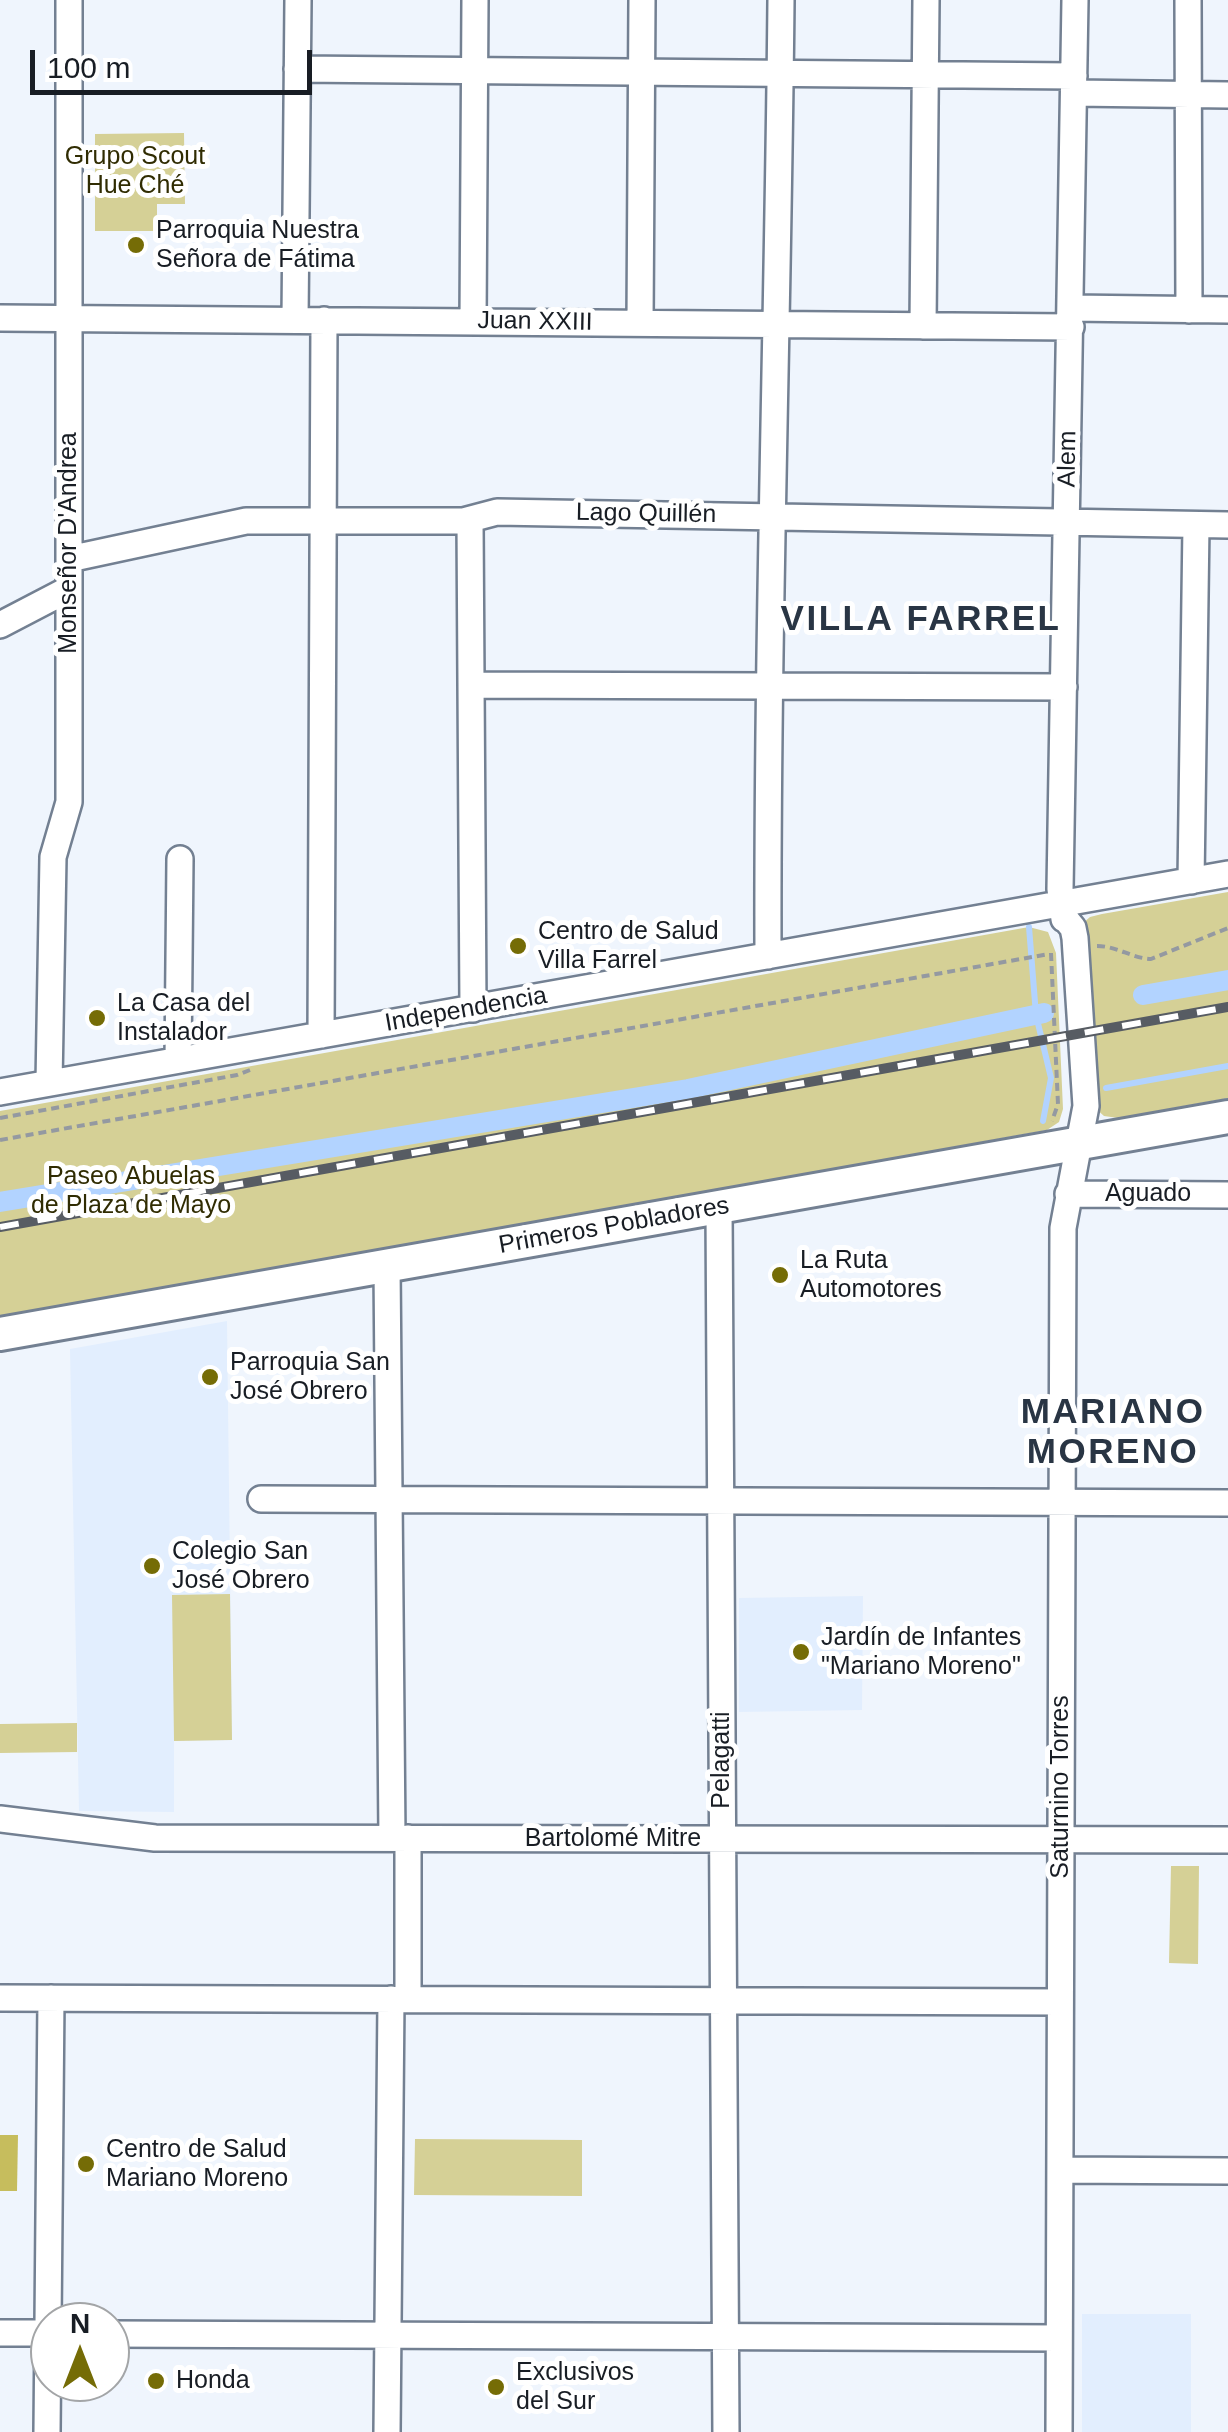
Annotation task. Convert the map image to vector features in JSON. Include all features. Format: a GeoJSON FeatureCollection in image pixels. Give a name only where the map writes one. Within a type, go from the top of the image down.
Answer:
{"type":"FeatureCollection","features":[{"type":"Feature","properties":{"kind":"main road","name":"Primeros Pobladores"},"geometry":{"type":"LineString","coordinates":[[0,1334],[1228,1116]]}},
{"type":"Feature","properties":{"kind":"street","name":"Monseñor D'Andrea"},"geometry":{"type":"LineString","coordinates":[[49,1083],[53,857],[69,802],[69,0]]}},
{"type":"Feature","properties":{"kind":"street"},"geometry":{"type":"LineString","coordinates":[[294,320],[298,0]]}},
{"type":"Feature","properties":{"kind":"street"},"geometry":{"type":"LineString","coordinates":[[473,322],[475,0]]}},
{"type":"Feature","properties":{"kind":"street"},"geometry":{"type":"LineString","coordinates":[[640,323],[642,0]]}},
{"type":"Feature","properties":{"kind":"street"},"geometry":{"type":"LineString","coordinates":[[768,956],[768,687],[778,324],[781,0]]}},
{"type":"Feature","properties":{"kind":"street"},"geometry":{"type":"LineString","coordinates":[[922,326],[926,0]]}},
{"type":"Feature","properties":{"kind":"street","name":"Alem"},"geometry":{"type":"LineString","coordinates":[[1075,0],[1061,939],[1070,1096],[1078,1143]]}},
{"type":"Feature","properties":{"kind":"street"},"geometry":{"type":"LineString","coordinates":[[1188,0],[1189,310]]}},
{"type":"Feature","properties":{"kind":"street"},"geometry":{"type":"LineString","coordinates":[[297,70],[926,74],[1228,95]]}},
{"type":"Feature","properties":{"kind":"street","name":"Juan XXIII"},"geometry":{"type":"LineString","coordinates":[[0,318],[922,326],[1228,310]]}},
{"type":"Feature","properties":{"kind":"street"},"geometry":{"type":"LineString","coordinates":[[322,1035],[324,320]]}},
{"type":"Feature","properties":{"kind":"street","name":"Lago Quillén"},"geometry":{"type":"LineString","coordinates":[[69,558],[246,521],[470,520],[498,512],[1228,526]]}},
{"type":"Feature","properties":{"kind":"street"},"geometry":{"type":"LineString","coordinates":[[470,520],[473,1008]]}},
{"type":"Feature","properties":{"kind":"street"},"geometry":{"type":"LineString","coordinates":[[1191,880],[1196,525]]}},
{"type":"Feature","properties":{"kind":"street"},"geometry":{"type":"LineString","coordinates":[[0,624],[69,589]]}},
{"type":"Feature","properties":{"kind":"street"},"geometry":{"type":"LineString","coordinates":[[471,685],[1064,687]]}},
{"type":"Feature","properties":{"kind":"street"},"geometry":{"type":"LineString","coordinates":[[178,1060],[180,859]]}},
{"type":"Feature","properties":{"kind":"street","name":"Independencia"},"geometry":{"type":"LineString","coordinates":[[0,1092],[768,956],[1063,910],[1228,874]]}},
{"type":"Feature","properties":{"kind":"street","name":"Saturnino Torres"},"geometry":{"type":"LineString","coordinates":[[1059,2432],[1064,1228],[1078,1143]]}},
{"type":"Feature","properties":{"kind":"street","name":"Aguado"},"geometry":{"type":"LineString","coordinates":[[1068,1194],[1228,1195]]}},
{"type":"Feature","properties":{"kind":"street","name":"Pelagatti"},"geometry":{"type":"LineString","coordinates":[[719,1208],[726,2432]]}},
{"type":"Feature","properties":{"kind":"street"},"geometry":{"type":"LineString","coordinates":[[387,1266],[389,1500],[400,1838],[387,2432]]}},
{"type":"Feature","properties":{"kind":"street"},"geometry":{"type":"LineString","coordinates":[[261,1499],[1228,1503]]}},
{"type":"Feature","properties":{"kind":"street","name":"Bartolomé Mitre"},"geometry":{"type":"LineString","coordinates":[[0,1818],[137,1837],[1228,1840]]}},
{"type":"Feature","properties":{"kind":"street"},"geometry":{"type":"LineString","coordinates":[[0,1998],[1060,2002]]}},
{"type":"Feature","properties":{"kind":"street"},"geometry":{"type":"LineString","coordinates":[[49,2302],[50,1998]]}},
{"type":"Feature","properties":{"kind":"street"},"geometry":{"type":"LineString","coordinates":[[1060,2170],[1228,2172]]}},
{"type":"Feature","properties":{"kind":"street"},"geometry":{"type":"LineString","coordinates":[[0,2333],[30,2334]]}},
{"type":"Feature","properties":{"kind":"street"},"geometry":{"type":"LineString","coordinates":[[130,2334],[1059,2338]]}},
{"type":"Feature","properties":{"kind":"street"},"geometry":{"type":"LineString","coordinates":[[47,2432],[48,2402]]}},
{"type":"Feature","properties":{"kind":"path"},"geometry":{"type":"LineString","coordinates":[[1090,947],[1117,948],[1151,959],[1228,928]]}},
{"type":"Feature","properties":{"kind":"path"},"geometry":{"type":"LineString","coordinates":[[0,1140],[1053,953],[1058,1104],[1055,1118],[1046,1124]]}},
{"type":"Feature","properties":{"kind":"shaded area","name":"Colegio San José Obrero"},"geometry":{"type":"Polygon","coordinates":[[[227,1321],[232,1740],[174,1741],[174,1812],[79,1811],[70,1349],[227,1321]]]}},
{"type":"Feature","properties":{"kind":"shaded area","name":"Jardín de Infantes \"Mariano Moreno\""},"geometry":{"type":"Polygon","coordinates":[[[863,1596],[862,1710],[739,1712],[739,1598],[863,1596]]]}},
{"type":"Feature","properties":{"kind":"shaded area"},"geometry":{"type":"Polygon","coordinates":[[[0,2135],[18,2135],[17,2191],[0,2191],[0,2135]]]}},
{"type":"Feature","properties":{"kind":"shaded area"},"geometry":{"type":"Polygon","coordinates":[[[1082,2314],[1191,2314],[1191,2432],[1082,2432],[1082,2314]]]}},
{"type":"Feature","properties":{"kind":"green space","name":"Grupo Scout Hue Ché"},"geometry":{"type":"Polygon","coordinates":[[[184,133],[185,204],[157,204],[157,231],[95,231],[95,134],[184,133]]]}},
{"type":"Feature","properties":{"kind":"green space"},"geometry":{"type":"Polygon","coordinates":[[[1228,892],[1228,1098],[1118,1118],[1104,1116],[1095,1108],[1082,924],[1102,914],[1228,892]]]}},
{"type":"Feature","properties":{"kind":"green space","name":"Paseo Abuelas de Plaza de Mayo"},"geometry":{"type":"Polygon","coordinates":[[[1029,927],[1048,932],[1056,953],[1063,1109],[1059,1122],[1047,1130],[0,1320],[0,1111],[1029,927]]]}},
{"type":"Feature","properties":{"kind":"green space"},"geometry":{"type":"Polygon","coordinates":[[[230,1594],[232,1740],[174,1741],[172,1595],[230,1594]]]}},
{"type":"Feature","properties":{"kind":"green space"},"geometry":{"type":"Polygon","coordinates":[[[77,1723],[77,1752],[0,1753],[0,1724],[77,1723]]]}},
{"type":"Feature","properties":{"kind":"green space"},"geometry":{"type":"Polygon","coordinates":[[[1171,1866],[1199,1866],[1198,1964],[1169,1963],[1171,1866]]]}},
{"type":"Feature","properties":{"kind":"green space"},"geometry":{"type":"Polygon","coordinates":[[[415,2139],[582,2140],[582,2196],[414,2195],[415,2139]]]}},
{"type":"Feature","properties":{"kind":"waterway"},"geometry":{"type":"LineString","coordinates":[[1029,927],[1036,1015],[1051,1078],[1043,1121]]}},
{"type":"Feature","properties":{"kind":"waterway"},"geometry":{"type":"LineString","coordinates":[[1143,995],[1228,980]]}},
{"type":"Feature","properties":{"kind":"waterway"},"geometry":{"type":"LineString","coordinates":[[0,1202],[688,1089],[1044,1013]]}},
{"type":"Feature","properties":{"kind":"waterway"},"geometry":{"type":"LineString","coordinates":[[1106,1088],[1228,1066]]}},
{"type":"Feature","properties":{"kind":"railway"},"geometry":{"type":"LineString","coordinates":[[0,1227],[1228,1007]]}},
{"type":"Feature","properties":{"kind":"place","name":"Parroquia Nuestra Señora de Fátima"},"geometry":{"type":"Point","coordinates":[136,245]}},
{"type":"Feature","properties":{"kind":"place","name":"Centro de Salud Villa Farrel"},"geometry":{"type":"Point","coordinates":[518,946]}},
{"type":"Feature","properties":{"kind":"place","name":"La Casa del Instalador"},"geometry":{"type":"Point","coordinates":[97,1018]}},
{"type":"Feature","properties":{"kind":"place","name":"La Ruta Automotores"},"geometry":{"type":"Point","coordinates":[780,1275]}},
{"type":"Feature","properties":{"kind":"place","name":"Parroquia San José Obrero"},"geometry":{"type":"Point","coordinates":[210,1377]}},
{"type":"Feature","properties":{"kind":"place","name":"Colegio San José Obrero"},"geometry":{"type":"Point","coordinates":[152,1566]}},
{"type":"Feature","properties":{"kind":"place","name":"Jardín de Infantes \"Mariano Moreno\""},"geometry":{"type":"Point","coordinates":[801,1652]}},
{"type":"Feature","properties":{"kind":"place","name":"Centro de Salud Mariano Moreno"},"geometry":{"type":"Point","coordinates":[86,2164]}},
{"type":"Feature","properties":{"kind":"place","name":"Honda"},"geometry":{"type":"Point","coordinates":[156,2381]}},
{"type":"Feature","properties":{"kind":"place","name":"Exclusivos del Sur"},"geometry":{"type":"Point","coordinates":[496,2387]}},
{"type":"Feature","properties":{"kind":"district","name":"VILLA FARREL"},"geometry":{"type":"Point","coordinates":[921,620]}},
{"type":"Feature","properties":{"kind":"district","name":"MARIANO MORENO"},"geometry":{"type":"Point","coordinates":[1113,1433]}}]}
